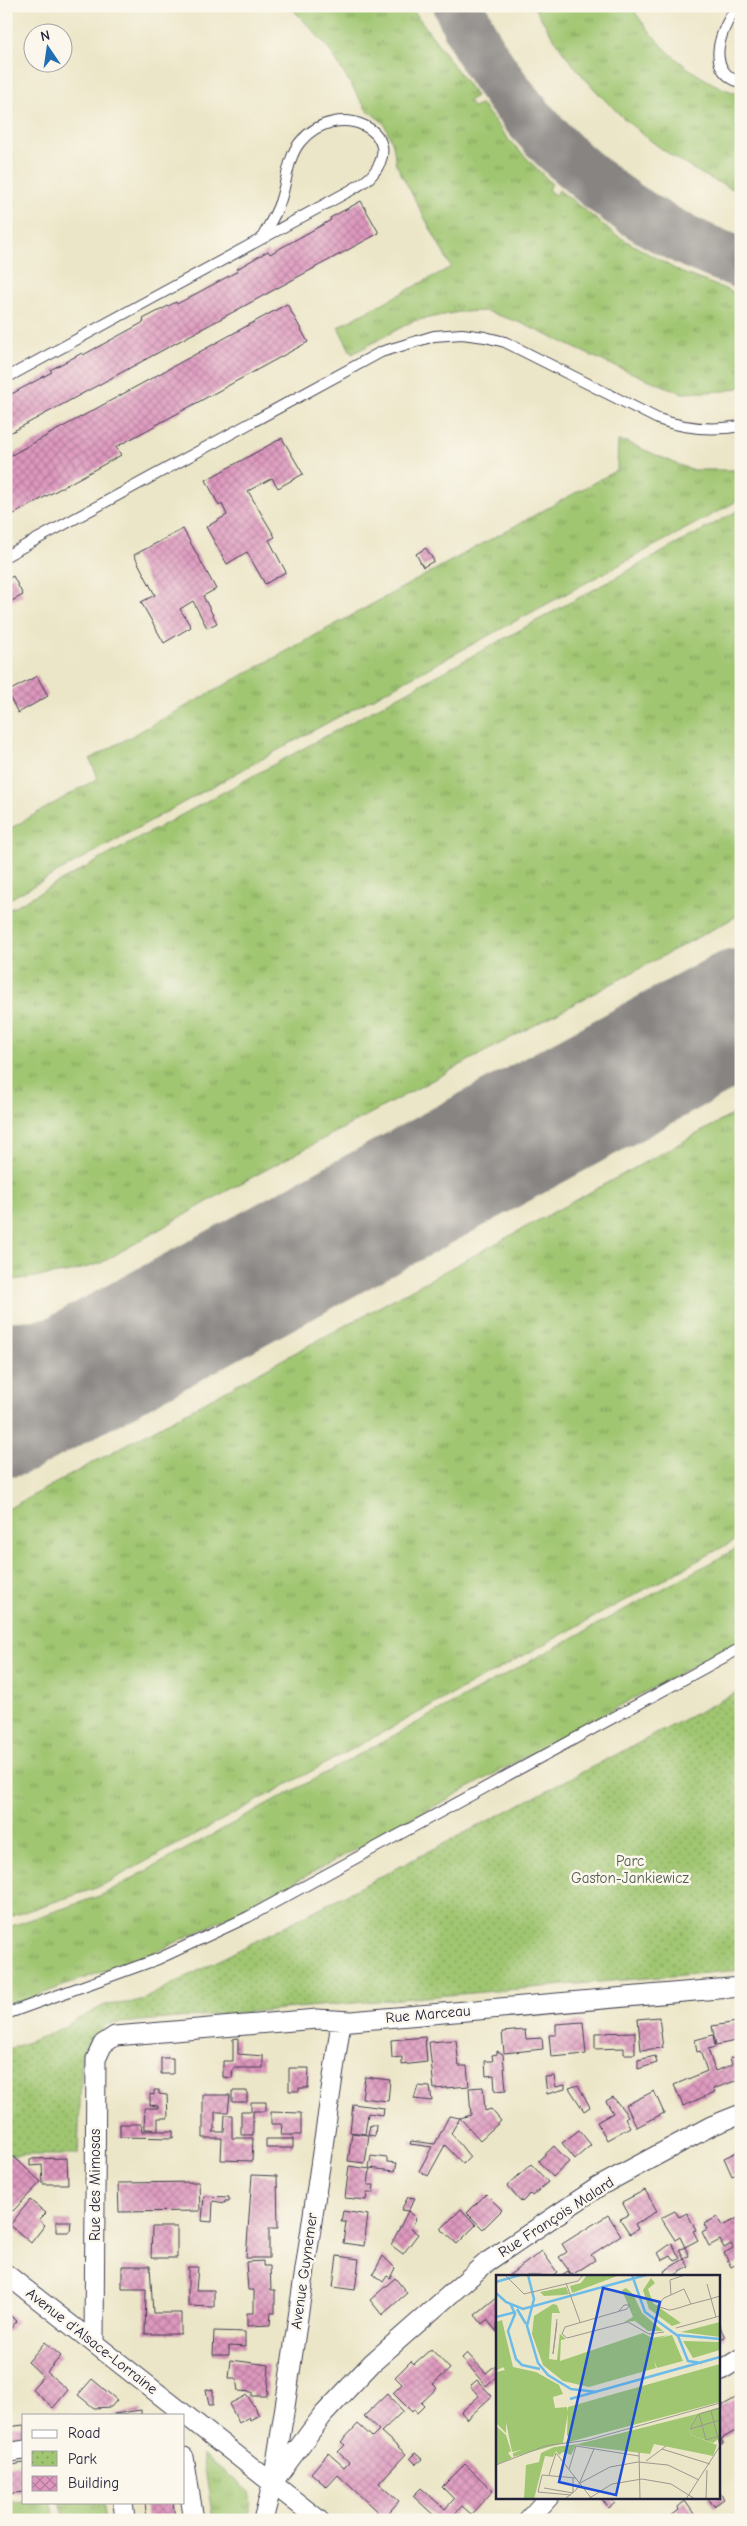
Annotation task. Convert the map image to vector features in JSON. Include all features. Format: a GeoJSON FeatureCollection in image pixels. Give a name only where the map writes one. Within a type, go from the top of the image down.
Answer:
{"type":"FeatureCollection","features":[{"type":"Feature","properties":{"kind":"street","name":"Rue Marceau"},"geometry":{"type":"LineString","coordinates":[[115,2036],[317,2019],[341,2022],[741,1987]]}},
{"type":"Feature","properties":{"kind":"street","name":"Avenue Guynemer"},"geometry":{"type":"LineString","coordinates":[[263,2520],[273,2482],[341,2022]]}},
{"type":"Feature","properties":{"kind":"street","name":"Rue des Mimosas"},"geometry":{"type":"LineString","coordinates":[[94,2341],[96,2059],[103,2044],[115,2036]]}},
{"type":"Feature","properties":{"kind":"street","name":"Rue François Malard"},"geometry":{"type":"LineString","coordinates":[[273,2482],[323,2415],[366,2369],[487,2262],[598,2187],[711,2126],[741,2114]]}},
{"type":"Feature","properties":{"kind":"street","name":"Avenue d'Alsace-Lorraine"},"geometry":{"type":"LineString","coordinates":[[6,2274],[94,2341],[177,2414]]}},
{"type":"Feature","properties":{"kind":"street"},"geometry":{"type":"LineString","coordinates":[[720,2371],[741,2358]]}},
{"type":"Feature","properties":{"kind":"street","name":"Avenue d'Alsace-Lorraine"},"geometry":{"type":"LineString","coordinates":[[191,2426],[273,2482],[319,2520]]}},
{"type":"Feature","properties":{"kind":"street"},"geometry":{"type":"LineString","coordinates":[[6,2453],[22,2450]]}},
{"type":"Feature","properties":{"kind":"street"},"geometry":{"type":"LineString","coordinates":[[185,2463],[194,2520]]}},
{"type":"Feature","properties":{"kind":"street"},"geometry":{"type":"LineString","coordinates":[[528,2520],[549,2498]]}},
{"type":"Feature","properties":{"kind":"street"},"geometry":{"type":"LineString","coordinates":[[123,2504],[125,2520]]}},
{"type":"Feature","properties":{"kind":"lane"},"geometry":{"type":"LineString","coordinates":[[737,6],[719,39],[718,50],[723,68],[729,76],[741,83]]}},
{"type":"Feature","properties":{"kind":"lane"},"geometry":{"type":"LineString","coordinates":[[6,378],[263,236],[294,223],[371,176],[381,155],[380,142],[374,132],[363,124],[348,120],[335,120],[312,131],[301,141],[290,165],[280,203],[263,236]]}},
{"type":"Feature","properties":{"kind":"lane"},"geometry":{"type":"LineString","coordinates":[[6,556],[381,352],[434,336],[462,334],[505,342],[658,419],[674,425],[705,429],[741,426]]}},
{"type":"Feature","properties":{"kind":"lane"},"geometry":{"type":"LineString","coordinates":[[6,2014],[158,1959],[248,1917],[741,1648]]}},
{"type":"Feature","properties":{"kind":"green space"},"geometry":{"type":"Polygon","coordinates":[[[290,6],[410,6],[476,96],[468,101],[474,108],[481,104],[509,140],[552,184],[548,190],[555,195],[559,190],[616,235],[680,272],[741,295],[741,387],[725,391],[682,393],[605,362],[521,323],[486,311],[459,312],[413,321],[352,354],[338,327],[451,267],[396,164],[393,144],[384,123],[366,109],[327,46],[290,6]]]}},
{"type":"Feature","properties":{"kind":"green space"},"geometry":{"type":"Polygon","coordinates":[[[533,6],[631,6],[653,35],[678,60],[708,81],[741,95],[741,192],[717,182],[670,155],[627,121],[572,63],[533,6]]]}},
{"type":"Feature","properties":{"kind":"green space"},"geometry":{"type":"Polygon","coordinates":[[[618,441],[626,442],[691,470],[741,470],[741,499],[316,729],[6,901],[6,831],[98,778],[90,759],[617,470],[618,441]]]}},
{"type":"Feature","properties":{"kind":"green space"},"geometry":{"type":"Polygon","coordinates":[[[741,509],[741,914],[221,1194],[101,1263],[71,1272],[6,1281],[6,911],[741,509]]]}},
{"type":"Feature","properties":{"kind":"green space"},"geometry":{"type":"Polygon","coordinates":[[[741,1110],[741,1537],[110,1881],[96,1888],[6,1918],[6,1510],[741,1110]]]}},
{"type":"Feature","properties":{"kind":"green space"},"geometry":{"type":"Polygon","coordinates":[[[741,1546],[741,1640],[247,1908],[158,1951],[6,2007],[6,1928],[102,1895],[741,1546]]]}},
{"type":"Feature","properties":{"kind":"green space","name":"Parc Gaston-Jankiewicz"},"geometry":{"type":"Polygon","coordinates":[[[741,1690],[741,1970],[107,2024],[82,2051],[78,2155],[6,2155],[6,2050],[50,2034],[105,2005],[138,2002],[741,1690]]]}},
{"type":"Feature","properties":{"kind":"green space"},"geometry":{"type":"Polygon","coordinates":[[[203,2455],[249,2491],[251,2503],[246,2520],[213,2520],[203,2455]]]}},
{"type":"Feature","properties":{"kind":"green space"},"geometry":{"type":"Polygon","coordinates":[[[22,2501],[22,2504],[51,2504],[55,2520],[6,2520],[6,2503],[22,2501]]]}},
{"type":"Feature","properties":{"kind":"green space"},"geometry":{"type":"Polygon","coordinates":[[[61,2504],[103,2504],[106,2520],[66,2520],[61,2504]]]}},
{"type":"Feature","properties":{"kind":"building"},"geometry":{"type":"Polygon","coordinates":[[[361,201],[379,233],[6,435],[6,397],[52,372],[50,370],[82,353],[83,355],[144,322],[143,319],[176,302],[177,304],[238,271],[237,269],[268,251],[270,254],[361,201]]]}},
{"type":"Feature","properties":{"kind":"building"},"geometry":{"type":"Polygon","coordinates":[[[287,304],[308,342],[116,447],[121,455],[14,514],[10,506],[6,508],[6,458],[287,304]]]}},
{"type":"Feature","properties":{"kind":"building"},"geometry":{"type":"Polygon","coordinates":[[[282,438],[303,474],[278,488],[272,478],[248,491],[275,537],[269,540],[286,572],[265,584],[247,552],[227,564],[206,527],[227,515],[222,504],[219,506],[206,480],[282,438]]]}},
{"type":"Feature","properties":{"kind":"building"},"geometry":{"type":"Polygon","coordinates":[[[183,529],[216,589],[203,596],[217,623],[207,628],[193,601],[180,609],[191,627],[164,643],[141,602],[155,595],[134,555],[183,529]]]}},
{"type":"Feature","properties":{"kind":"building"},"geometry":{"type":"Polygon","coordinates":[[[426,548],[434,561],[423,567],[416,554],[426,548]]]}},
{"type":"Feature","properties":{"kind":"building"},"geometry":{"type":"Polygon","coordinates":[[[13,576],[23,595],[6,604],[6,580],[13,576]]]}},
{"type":"Feature","properties":{"kind":"building"},"geometry":{"type":"Polygon","coordinates":[[[37,676],[48,696],[18,713],[7,692],[37,676]]]}},
{"type":"Feature","properties":{"kind":"building"},"geometry":{"type":"Polygon","coordinates":[[[659,2017],[663,2048],[641,2050],[638,2019],[659,2017]]]}},
{"type":"Feature","properties":{"kind":"building"},"geometry":{"type":"Polygon","coordinates":[[[583,2022],[586,2054],[551,2057],[549,2035],[556,2035],[556,2024],[583,2022]]]}},
{"type":"Feature","properties":{"kind":"building"},"geometry":{"type":"Polygon","coordinates":[[[737,2022],[741,2040],[716,2045],[712,2026],[737,2022]]]}},
{"type":"Feature","properties":{"kind":"building"},"geometry":{"type":"Polygon","coordinates":[[[525,2030],[526,2039],[542,2038],[543,2049],[504,2053],[502,2032],[525,2030]]]}},
{"type":"Feature","properties":{"kind":"building"},"geometry":{"type":"Polygon","coordinates":[[[635,2032],[635,2054],[624,2054],[624,2048],[595,2049],[595,2033],[635,2032]]]}},
{"type":"Feature","properties":{"kind":"building"},"geometry":{"type":"Polygon","coordinates":[[[713,2035],[715,2047],[708,2049],[715,2071],[732,2065],[730,2058],[741,2055],[741,2082],[738,2080],[713,2089],[715,2092],[683,2106],[674,2085],[707,2071],[700,2051],[697,2052],[695,2040],[713,2035]]]}},
{"type":"Feature","properties":{"kind":"building"},"geometry":{"type":"Polygon","coordinates":[[[425,2037],[427,2062],[402,2065],[402,2057],[392,2058],[391,2040],[425,2037]]]}},
{"type":"Feature","properties":{"kind":"building"},"geometry":{"type":"Polygon","coordinates":[[[238,2038],[238,2054],[263,2056],[263,2068],[233,2068],[232,2078],[223,2077],[223,2061],[233,2061],[233,2039],[238,2038]]]}},
{"type":"Feature","properties":{"kind":"building"},"geometry":{"type":"Polygon","coordinates":[[[456,2040],[459,2066],[467,2066],[469,2086],[434,2089],[429,2042],[456,2040]]]}},
{"type":"Feature","properties":{"kind":"building"},"geometry":{"type":"Polygon","coordinates":[[[497,2051],[503,2054],[506,2090],[495,2091],[494,2075],[486,2076],[485,2061],[493,2061],[492,2055],[497,2054],[497,2051]]]}},
{"type":"Feature","properties":{"kind":"building"},"geometry":{"type":"Polygon","coordinates":[[[655,2056],[657,2063],[638,2069],[638,2060],[655,2056]]]}},
{"type":"Feature","properties":{"kind":"building"},"geometry":{"type":"Polygon","coordinates":[[[161,2058],[173,2058],[173,2074],[161,2074],[161,2058]]]}},
{"type":"Feature","properties":{"kind":"building"},"geometry":{"type":"Polygon","coordinates":[[[289,2068],[309,2068],[308,2088],[299,2088],[299,2091],[289,2091],[289,2068]]]}},
{"type":"Feature","properties":{"kind":"building"},"geometry":{"type":"Polygon","coordinates":[[[554,2076],[556,2087],[565,2085],[565,2089],[547,2094],[545,2077],[554,2076]]]}},
{"type":"Feature","properties":{"kind":"building"},"geometry":{"type":"Polygon","coordinates":[[[365,2077],[390,2080],[388,2101],[362,2098],[365,2077]]]}},
{"type":"Feature","properties":{"kind":"building"},"geometry":{"type":"Polygon","coordinates":[[[578,2085],[590,2107],[584,2111],[569,2088],[578,2085]]]}},
{"type":"Feature","properties":{"kind":"building"},"geometry":{"type":"Polygon","coordinates":[[[418,2086],[430,2087],[432,2101],[414,2099],[418,2086]]]}},
{"type":"Feature","properties":{"kind":"building"},"geometry":{"type":"Polygon","coordinates":[[[483,2087],[485,2111],[491,2109],[501,2121],[480,2140],[460,2118],[471,2115],[469,2088],[483,2087]]]}},
{"type":"Feature","properties":{"kind":"building"},"geometry":{"type":"Polygon","coordinates":[[[154,2090],[159,2090],[159,2094],[167,2095],[168,2118],[158,2118],[158,2130],[145,2129],[144,2108],[158,2108],[158,2106],[150,2105],[150,2094],[154,2095],[154,2090]]]}},
{"type":"Feature","properties":{"kind":"building"},"geometry":{"type":"Polygon","coordinates":[[[232,2091],[247,2091],[247,2102],[232,2102],[232,2091]]]}},
{"type":"Feature","properties":{"kind":"building"},"geometry":{"type":"Polygon","coordinates":[[[654,2091],[664,2113],[637,2127],[626,2105],[654,2091]]]}},
{"type":"Feature","properties":{"kind":"building"},"geometry":{"type":"Polygon","coordinates":[[[203,2095],[230,2095],[228,2112],[215,2112],[215,2129],[213,2132],[224,2132],[225,2115],[232,2115],[232,2138],[253,2138],[252,2161],[221,2160],[222,2138],[203,2138],[203,2095]]]}},
{"type":"Feature","properties":{"kind":"building"},"geometry":{"type":"Polygon","coordinates":[[[613,2097],[628,2116],[625,2118],[630,2127],[607,2140],[597,2122],[613,2113],[606,2101],[613,2097]]]}},
{"type":"Feature","properties":{"kind":"building"},"geometry":{"type":"Polygon","coordinates":[[[251,2102],[266,2102],[266,2111],[253,2111],[253,2135],[241,2135],[241,2111],[251,2111],[251,2102]]]}},
{"type":"Feature","properties":{"kind":"building"},"geometry":{"type":"Polygon","coordinates":[[[353,2104],[384,2108],[383,2115],[368,2113],[365,2134],[350,2132],[353,2104]]]}},
{"type":"Feature","properties":{"kind":"building"},"geometry":{"type":"Polygon","coordinates":[[[271,2112],[301,2113],[301,2135],[281,2135],[282,2124],[271,2124],[271,2112]]]}},
{"type":"Feature","properties":{"kind":"building"},"geometry":{"type":"Polygon","coordinates":[[[449,2116],[460,2118],[451,2133],[470,2157],[463,2164],[445,2145],[428,2176],[419,2171],[432,2147],[410,2144],[411,2141],[435,2144],[449,2116]]]}},
{"type":"Feature","properties":{"kind":"building"},"geometry":{"type":"Polygon","coordinates":[[[120,2124],[141,2124],[142,2131],[173,2131],[173,2138],[120,2137],[120,2124]]]}},
{"type":"Feature","properties":{"kind":"building"},"geometry":{"type":"Polygon","coordinates":[[[370,2125],[376,2125],[375,2136],[369,2135],[365,2163],[348,2161],[352,2133],[368,2135],[370,2125]]]}},
{"type":"Feature","properties":{"kind":"building"},"geometry":{"type":"Polygon","coordinates":[[[579,2130],[591,2145],[575,2159],[562,2143],[579,2130]]]}},
{"type":"Feature","properties":{"kind":"building"},"geometry":{"type":"Polygon","coordinates":[[[266,2139],[293,2139],[293,2148],[266,2148],[266,2139]]]}},
{"type":"Feature","properties":{"kind":"building"},"geometry":{"type":"Polygon","coordinates":[[[554,2146],[569,2162],[553,2177],[538,2161],[554,2146]]]}},
{"type":"Feature","properties":{"kind":"building"},"geometry":{"type":"Polygon","coordinates":[[[741,2150],[741,2172],[732,2176],[724,2158],[741,2150]]]}},
{"type":"Feature","properties":{"kind":"building"},"geometry":{"type":"Polygon","coordinates":[[[13,2156],[41,2182],[13,2211],[6,2205],[6,2157],[13,2156]]]}},
{"type":"Feature","properties":{"kind":"building"},"geometry":{"type":"Polygon","coordinates":[[[371,2156],[387,2158],[387,2162],[397,2163],[395,2171],[369,2168],[371,2156]]]}},
{"type":"Feature","properties":{"kind":"building"},"geometry":{"type":"Polygon","coordinates":[[[67,2158],[68,2184],[43,2184],[42,2165],[30,2166],[30,2159],[67,2158]]]}},
{"type":"Feature","properties":{"kind":"building"},"geometry":{"type":"Polygon","coordinates":[[[531,2164],[548,2182],[522,2202],[507,2186],[531,2164]]]}},
{"type":"Feature","properties":{"kind":"building"},"geometry":{"type":"Polygon","coordinates":[[[349,2166],[370,2169],[368,2185],[374,2185],[373,2193],[367,2193],[366,2200],[345,2198],[349,2166]]]}},
{"type":"Feature","properties":{"kind":"building"},"geometry":{"type":"Polygon","coordinates":[[[252,2175],[277,2176],[278,2228],[269,2228],[269,2258],[246,2258],[252,2175]]]}},
{"type":"Feature","properties":{"kind":"building"},"geometry":{"type":"Polygon","coordinates":[[[199,2182],[200,2211],[119,2212],[118,2183],[199,2182]]]}},
{"type":"Feature","properties":{"kind":"building"},"geometry":{"type":"Polygon","coordinates":[[[645,2190],[657,2211],[635,2224],[638,2229],[630,2234],[620,2219],[629,2215],[622,2202],[645,2190]]]}},
{"type":"Feature","properties":{"kind":"building"},"geometry":{"type":"Polygon","coordinates":[[[486,2194],[502,2210],[483,2229],[467,2213],[486,2194]]]}},
{"type":"Feature","properties":{"kind":"building"},"geometry":{"type":"Polygon","coordinates":[[[204,2196],[229,2197],[229,2201],[225,2201],[225,2203],[213,2201],[212,2222],[202,2221],[204,2196]]]}},
{"type":"Feature","properties":{"kind":"building"},"geometry":{"type":"Polygon","coordinates":[[[408,2197],[415,2198],[408,2211],[401,2210],[408,2197]]]}},
{"type":"Feature","properties":{"kind":"building"},"geometry":{"type":"Polygon","coordinates":[[[30,2200],[46,2213],[39,2220],[45,2225],[31,2243],[10,2225],[30,2200]]]}},
{"type":"Feature","properties":{"kind":"building"},"geometry":{"type":"Polygon","coordinates":[[[461,2209],[476,2225],[457,2244],[441,2229],[461,2209]]]}},
{"type":"Feature","properties":{"kind":"building"},"geometry":{"type":"Polygon","coordinates":[[[343,2211],[368,2215],[364,2246],[343,2243],[346,2222],[341,2222],[343,2211]]]}},
{"type":"Feature","properties":{"kind":"building"},"geometry":{"type":"Polygon","coordinates":[[[408,2211],[416,2219],[411,2229],[418,2234],[403,2254],[391,2245],[408,2211]]]}},
{"type":"Feature","properties":{"kind":"building"},"geometry":{"type":"Polygon","coordinates":[[[675,2211],[679,2217],[687,2213],[696,2230],[693,2231],[698,2240],[685,2247],[680,2237],[675,2240],[661,2218],[675,2211]]]}},
{"type":"Feature","properties":{"kind":"building"},"geometry":{"type":"Polygon","coordinates":[[[608,2215],[621,2235],[591,2255],[595,2260],[572,2275],[559,2257],[567,2252],[562,2244],[608,2215]]]}},
{"type":"Feature","properties":{"kind":"building"},"geometry":{"type":"Polygon","coordinates":[[[717,2217],[722,2226],[740,2217],[741,2220],[741,2239],[739,2240],[740,2262],[731,2267],[724,2253],[733,2248],[731,2244],[724,2248],[720,2240],[709,2246],[702,2232],[707,2229],[704,2224],[717,2217]]]}},
{"type":"Feature","properties":{"kind":"building"},"geometry":{"type":"Polygon","coordinates":[[[56,2221],[71,2221],[70,2232],[56,2232],[56,2221]]]}},
{"type":"Feature","properties":{"kind":"building"},"geometry":{"type":"Polygon","coordinates":[[[152,2227],[177,2227],[177,2258],[151,2258],[152,2227]]]}},
{"type":"Feature","properties":{"kind":"building"},"geometry":{"type":"Polygon","coordinates":[[[672,2243],[680,2259],[675,2261],[671,2255],[662,2260],[658,2253],[672,2243]]]}},
{"type":"Feature","properties":{"kind":"building"},"geometry":{"type":"Polygon","coordinates":[[[685,2247],[689,2256],[684,2259],[679,2250],[685,2247]]]}},
{"type":"Feature","properties":{"kind":"building"},"geometry":{"type":"Polygon","coordinates":[[[542,2251],[557,2272],[553,2275],[509,2275],[542,2251]]]}},
{"type":"Feature","properties":{"kind":"building"},"geometry":{"type":"Polygon","coordinates":[[[337,2256],[359,2259],[355,2290],[333,2287],[337,2256]]]}},
{"type":"Feature","properties":{"kind":"building"},"geometry":{"type":"Polygon","coordinates":[[[383,2256],[395,2268],[390,2278],[387,2276],[383,2282],[373,2274],[383,2256]]]}},
{"type":"Feature","properties":{"kind":"building"},"geometry":{"type":"Polygon","coordinates":[[[684,2259],[689,2267],[675,2275],[666,2275],[664,2271],[684,2259]]]}},
{"type":"Feature","properties":{"kind":"building"},"geometry":{"type":"Polygon","coordinates":[[[263,2261],[263,2266],[270,2266],[271,2290],[275,2290],[275,2313],[271,2313],[270,2325],[247,2326],[247,2313],[254,2313],[254,2290],[248,2290],[246,2262],[263,2261]]]}},
{"type":"Feature","properties":{"kind":"building"},"geometry":{"type":"Polygon","coordinates":[[[122,2266],[150,2266],[153,2313],[181,2313],[181,2334],[145,2334],[146,2289],[122,2289],[122,2266]]]}},
{"type":"Feature","properties":{"kind":"building"},"geometry":{"type":"Polygon","coordinates":[[[188,2267],[198,2267],[196,2290],[214,2290],[214,2307],[188,2306],[188,2267]]]}},
{"type":"Feature","properties":{"kind":"building"},"geometry":{"type":"Polygon","coordinates":[[[568,2271],[570,2275],[562,2275],[568,2271]]]}},
{"type":"Feature","properties":{"kind":"building"},"geometry":{"type":"Polygon","coordinates":[[[395,2278],[407,2293],[382,2315],[370,2300],[395,2278]]]}},
{"type":"Feature","properties":{"kind":"building"},"geometry":{"type":"Polygon","coordinates":[[[496,2298],[496,2331],[487,2320],[482,2324],[475,2315],[496,2298]]]}},
{"type":"Feature","properties":{"kind":"building"},"geometry":{"type":"Polygon","coordinates":[[[6,2312],[17,2321],[6,2334],[6,2312]]]}},
{"type":"Feature","properties":{"kind":"building"},"geometry":{"type":"Polygon","coordinates":[[[720,2327],[725,2337],[720,2339],[720,2327]]]}},
{"type":"Feature","properties":{"kind":"building"},"geometry":{"type":"Polygon","coordinates":[[[214,2331],[245,2332],[245,2347],[229,2346],[229,2355],[213,2355],[214,2331]]]}},
{"type":"Feature","properties":{"kind":"building"},"geometry":{"type":"Polygon","coordinates":[[[45,2342],[61,2356],[47,2372],[68,2390],[53,2408],[32,2389],[43,2376],[28,2362],[45,2342]]]}},
{"type":"Feature","properties":{"kind":"building"},"geometry":{"type":"Polygon","coordinates":[[[431,2349],[450,2369],[433,2384],[437,2388],[421,2403],[424,2406],[417,2413],[414,2409],[412,2412],[393,2393],[402,2384],[395,2377],[411,2361],[414,2364],[431,2349]]]}},
{"type":"Feature","properties":{"kind":"building"},"geometry":{"type":"Polygon","coordinates":[[[467,2353],[486,2373],[496,2365],[496,2377],[486,2386],[462,2358],[467,2353]]]}},
{"type":"Feature","properties":{"kind":"building"},"geometry":{"type":"Polygon","coordinates":[[[231,2360],[269,2365],[267,2396],[252,2396],[252,2392],[238,2391],[236,2378],[229,2378],[231,2360]]]}},
{"type":"Feature","properties":{"kind":"building"},"geometry":{"type":"Polygon","coordinates":[[[92,2379],[117,2400],[111,2407],[94,2408],[78,2395],[92,2379]]]}},
{"type":"Feature","properties":{"kind":"building"},"geometry":{"type":"Polygon","coordinates":[[[477,2380],[492,2396],[467,2419],[461,2412],[479,2396],[470,2386],[477,2380]]]}},
{"type":"Feature","properties":{"kind":"building"},"geometry":{"type":"Polygon","coordinates":[[[206,2389],[213,2390],[213,2405],[209,2405],[206,2389]]]}},
{"type":"Feature","properties":{"kind":"building"},"geometry":{"type":"Polygon","coordinates":[[[387,2394],[403,2411],[381,2432],[406,2454],[379,2483],[399,2501],[384,2518],[338,2475],[327,2487],[311,2473],[328,2453],[344,2467],[349,2462],[338,2452],[345,2445],[341,2442],[358,2424],[372,2437],[379,2430],[364,2416],[387,2394]]]}},
{"type":"Feature","properties":{"kind":"building"},"geometry":{"type":"Polygon","coordinates":[[[247,2395],[259,2415],[250,2420],[249,2417],[239,2423],[229,2404],[247,2395]]]}},
{"type":"Feature","properties":{"kind":"building"},"geometry":{"type":"Polygon","coordinates":[[[741,2395],[741,2428],[721,2439],[723,2443],[720,2445],[720,2407],[741,2395]]]}},
{"type":"Feature","properties":{"kind":"building"},"geometry":{"type":"Polygon","coordinates":[[[141,2410],[141,2414],[114,2414],[141,2410]]]}},
{"type":"Feature","properties":{"kind":"building"},"geometry":{"type":"Polygon","coordinates":[[[22,2425],[22,2441],[6,2443],[6,2427],[22,2425]]]}},
{"type":"Feature","properties":{"kind":"building"},"geometry":{"type":"Polygon","coordinates":[[[415,2453],[422,2459],[416,2464],[410,2458],[415,2453]]]}},
{"type":"Feature","properties":{"kind":"building"},"geometry":{"type":"Polygon","coordinates":[[[22,2463],[22,2492],[6,2494],[6,2466],[22,2463]]]}},
{"type":"Feature","properties":{"kind":"building"},"geometry":{"type":"Polygon","coordinates":[[[465,2464],[493,2491],[471,2514],[462,2506],[449,2520],[439,2520],[413,2496],[421,2488],[445,2509],[454,2499],[442,2487],[465,2464]]]}},
{"type":"Feature","properties":{"kind":"building"},"geometry":{"type":"Polygon","coordinates":[[[720,2493],[724,2499],[714,2506],[708,2498],[720,2498],[720,2493]]]}},
{"type":"Feature","properties":{"kind":"building"},"geometry":{"type":"Polygon","coordinates":[[[601,2498],[611,2498],[615,2503],[609,2508],[601,2498]]]}},
{"type":"Feature","properties":{"kind":"building"},"geometry":{"type":"Polygon","coordinates":[[[685,2501],[697,2518],[695,2520],[666,2520],[679,2510],[678,2507],[685,2501]]]}},
{"type":"Feature","properties":{"kind":"building"},"geometry":{"type":"Polygon","coordinates":[[[145,2504],[173,2504],[175,2520],[147,2520],[145,2504]]]}},
{"type":"Feature","properties":{"kind":"taxiway"},"geometry":{"type":"LineString","coordinates":[[459,6],[482,54],[506,89],[532,122],[561,153],[593,181],[663,229],[701,248],[741,263]]}},
{"type":"Feature","properties":{"kind":"taxiway"},"geometry":{"type":"LineString","coordinates":[[6,1347],[61,1343],[115,1332],[168,1316],[220,1297]]}},
{"type":"Feature","properties":{"kind":"runway"},"geometry":{"type":"LineString","coordinates":[[6,1413],[741,1013]]}}]}
